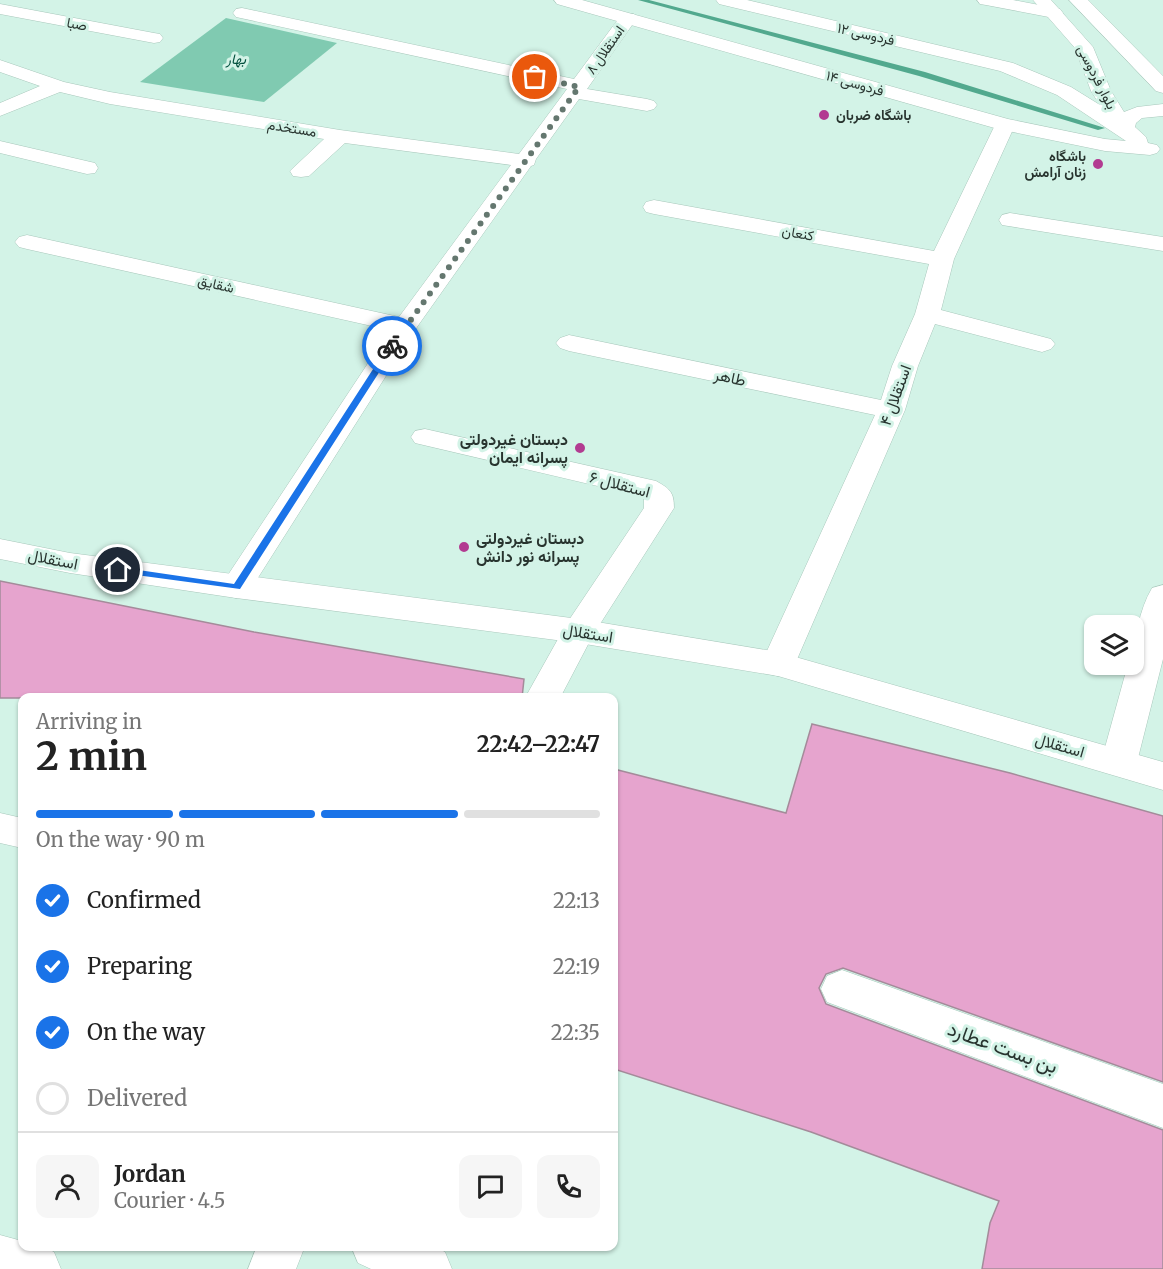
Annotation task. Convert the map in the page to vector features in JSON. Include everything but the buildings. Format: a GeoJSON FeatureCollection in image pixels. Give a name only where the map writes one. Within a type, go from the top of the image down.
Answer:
{"type":"FeatureCollection","features":[{"type":"Feature","properties":{"kind":"street","name":"فردوسی ۱۴"},"geometry":{"type":"LineString","coordinates":[[563,0],[1005,125],[1156,153]]}},
{"type":"Feature","properties":{"kind":"street","name":"فردوسی ۱۲"},"geometry":{"type":"LineString","coordinates":[[725,0],[1006,67]]}},
{"type":"Feature","properties":{"kind":"street"},"geometry":{"type":"LineString","coordinates":[[986,0],[1047,7]]}},
{"type":"Feature","properties":{"kind":"street","name":"بلوار فردوسی"},"geometry":{"type":"LineString","coordinates":[[1078,0],[1163,87]]}},
{"type":"Feature","properties":{"kind":"street","name":"بلوار فردوسی"},"geometry":{"type":"LineString","coordinates":[[1047,7],[1084,47],[1101,91],[1125,129]]}},
{"type":"Feature","properties":{"kind":"street","name":"صبا"},"geometry":{"type":"LineString","coordinates":[[0,9],[154,38]]}},
{"type":"Feature","properties":{"kind":"street"},"geometry":{"type":"LineString","coordinates":[[243,13],[647,105]]}},
{"type":"Feature","properties":{"kind":"street","name":"استقلال ۸"},"geometry":{"type":"LineString","coordinates":[[236,587],[405,326],[527,161],[628,18]]}},
{"type":"Feature","properties":{"kind":"street"},"geometry":{"type":"LineString","coordinates":[[1006,67],[1064,64],[1077,58],[1084,47]]}},
{"type":"Feature","properties":{"kind":"street","name":"مستخدم"},"geometry":{"type":"LineString","coordinates":[[0,66],[58,86],[110,98],[340,136],[527,161]]}},
{"type":"Feature","properties":{"kind":"street"},"geometry":{"type":"LineString","coordinates":[[1006,67],[1064,91],[1125,129],[1156,153]]}},
{"type":"Feature","properties":{"kind":"street"},"geometry":{"type":"LineString","coordinates":[[0,110],[58,86]]}},
{"type":"Feature","properties":{"kind":"street"},"geometry":{"type":"LineString","coordinates":[[1125,129],[1126,120],[1137,113],[1163,110]]}},
{"type":"Feature","properties":{"kind":"street","name":"استقلال ۴"},"geometry":{"type":"LineString","coordinates":[[778,664],[891,411],[905,366],[927,314],[942,259],[1005,125]]}},
{"type":"Feature","properties":{"kind":"street"},"geometry":{"type":"LineString","coordinates":[[301,171],[340,136]]}},
{"type":"Feature","properties":{"kind":"street"},"geometry":{"type":"LineString","coordinates":[[0,147],[87,168]]}},
{"type":"Feature","properties":{"kind":"street","name":"کنعان"},"geometry":{"type":"LineString","coordinates":[[654,207],[942,259]]}},
{"type":"Feature","properties":{"kind":"street"},"geometry":{"type":"LineString","coordinates":[[1010,220],[1163,244]]}},
{"type":"Feature","properties":{"kind":"street","name":"شقایق"},"geometry":{"type":"LineString","coordinates":[[27,242],[405,326]]}},
{"type":"Feature","properties":{"kind":"street"},"geometry":{"type":"LineString","coordinates":[[927,314],[1042,344]]}},
{"type":"Feature","properties":{"kind":"street","name":"طاهر"},"geometry":{"type":"LineString","coordinates":[[569,343],[891,411]]}},
{"type":"Feature","properties":{"kind":"street","name":"استقلال ۶"},"geometry":{"type":"LineString","coordinates":[[425,437],[646,488],[659,495],[659,508],[579,631]]}},
{"type":"Feature","properties":{"kind":"street","name":"استقلال"},"geometry":{"type":"LineString","coordinates":[[0,549],[70,563],[236,587],[579,631],[778,664],[1163,776]]}},
{"type":"Feature","properties":{"kind":"street"},"geometry":{"type":"LineString","coordinates":[[1119,762],[1163,596]]}},
{"type":"Feature","properties":{"kind":"street"},"geometry":{"type":"LineString","coordinates":[[545,693],[579,631]]}},
{"type":"Feature","properties":{"kind":"street"},"geometry":{"type":"LineString","coordinates":[[0,828],[18,832]]}},
{"type":"Feature","properties":{"kind":"street","name":"بن بست عطارد"},"geometry":{"type":"LineString","coordinates":[[842,989],[1163,1106]]}},
{"type":"Feature","properties":{"kind":"street"},"geometry":{"type":"LineString","coordinates":[[272,1269],[280,1251]]}},
{"type":"Feature","properties":{"kind":"street"},"geometry":{"type":"LineString","coordinates":[[387,1251],[428,1269]]}},
{"type":"Feature","properties":{"kind":"street"},"geometry":{"type":"LineString","coordinates":[[0,1259],[37,1269]]}},
{"type":"Feature","properties":{"kind":"green space","name":"بهار"},"geometry":{"type":"Polygon","coordinates":[[[226,18],[337,43],[264,102],[140,82],[226,18]]]}},
{"type":"Feature","properties":{"kind":"waterway"},"geometry":{"type":"LineString","coordinates":[[641,0],[922,74],[1101,128]]}},
{"type":"Feature","properties":{"kind":"way so far"},"geometry":{"type":"LineString","coordinates":[[392,346],[579,87],[535,77]]}},
{"type":"Feature","properties":{"kind":"place","name":"باشگاه ضربان"},"geometry":{"type":"Point","coordinates":[824,115]}},
{"type":"Feature","properties":{"kind":"place","name":"باشگاه زنان آرامش"},"geometry":{"type":"Point","coordinates":[1098,164]}},
{"type":"Feature","properties":{"kind":"place","name":"دبستان غیردولتی پسرانه ایمان"},"geometry":{"type":"Point","coordinates":[580,448]}},
{"type":"Feature","properties":{"kind":"place","name":"دبستان غیردولتی پسرانه نور دانش"},"geometry":{"type":"Point","coordinates":[464,547]}},
{"type":"Feature","properties":{"kind":"route"},"geometry":{"type":"LineString","coordinates":[[118,570],[236,587],[392,346]]}}]}
